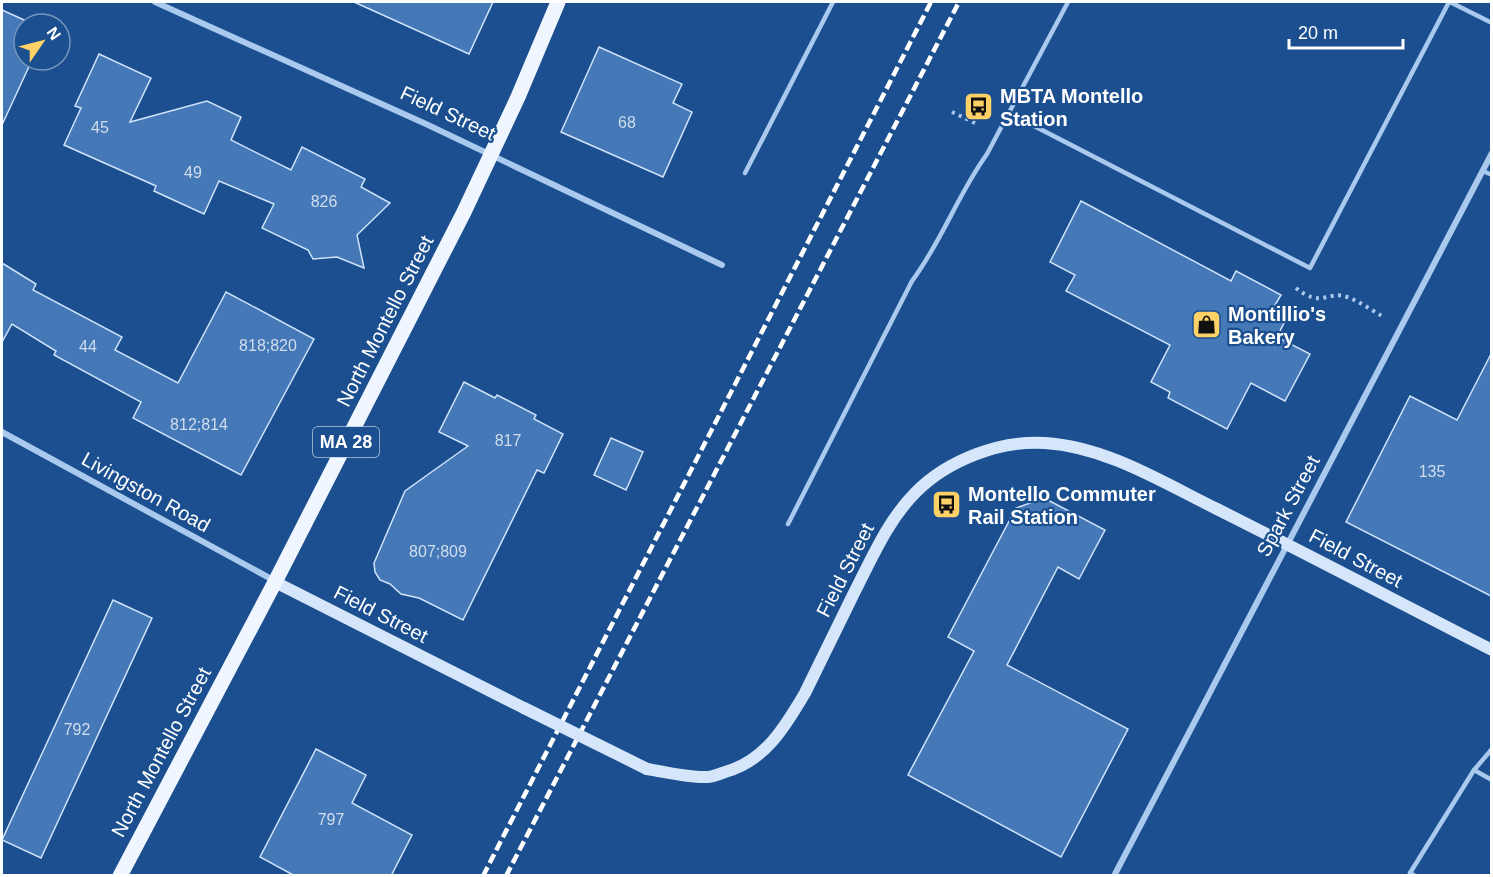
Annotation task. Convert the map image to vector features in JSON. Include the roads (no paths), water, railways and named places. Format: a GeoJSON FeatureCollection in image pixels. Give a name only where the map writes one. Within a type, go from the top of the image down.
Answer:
{"type":"FeatureCollection","features":[{"type":"Feature","properties":{"kind":"main road","name":"North Montello Street"},"geometry":{"type":"LineString","coordinates":[[120,876],[275,582],[492,155],[558,2]]}},
{"type":"Feature","properties":{"kind":"street","name":"Field Street"},"geometry":{"type":"LineString","coordinates":[[155,2],[492,155],[722,265]]}},
{"type":"Feature","properties":{"kind":"street","name":"Spark Street"},"geometry":{"type":"LineString","coordinates":[[1114,876],[1491,153]]}},
{"type":"Feature","properties":{"kind":"street","name":"Livingston Road"},"geometry":{"type":"LineString","coordinates":[[2,432],[275,582]]}},
{"type":"Feature","properties":{"kind":"street","name":"Field Street"},"geometry":{"type":"LineString","coordinates":[[275,582],[647,769],[708,777],[752,761],[776,739],[805,693],[879,543],[896,514],[918,490],[947,468],[978,454],[1010,445],[1043,443],[1078,447],[1116,459],[1286,543],[1491,650]]}},
{"type":"Feature","properties":{"kind":"lane"},"geometry":{"type":"LineString","coordinates":[[745,173],[833,2]]}},
{"type":"Feature","properties":{"kind":"lane"},"geometry":{"type":"LineString","coordinates":[[788,524],[912,281],[928,259],[971,176],[987,154],[1068,2]]}},
{"type":"Feature","properties":{"kind":"lane"},"geometry":{"type":"LineString","coordinates":[[1010,112],[1310,268],[1449,2],[1491,22]]}},
{"type":"Feature","properties":{"kind":"lane"},"geometry":{"type":"LineString","coordinates":[[1483,171],[1491,175]]}},
{"type":"Feature","properties":{"kind":"lane"},"geometry":{"type":"LineString","coordinates":[[1411,875],[1474,770],[1491,749]]}},
{"type":"Feature","properties":{"kind":"lane"},"geometry":{"type":"LineString","coordinates":[[1474,770],[1491,780]]}},
{"type":"Feature","properties":{"kind":"railway"},"geometry":{"type":"LineString","coordinates":[[483,876],[931,2]]}},
{"type":"Feature","properties":{"kind":"railway"},"geometry":{"type":"LineString","coordinates":[[506,876],[959,2]]}},
{"type":"Feature","properties":{"kind":"place","name":"MBTA Montello Station"},"geometry":{"type":"Point","coordinates":[979,107]}},
{"type":"Feature","properties":{"kind":"place","name":"Montillio's Bakery"},"geometry":{"type":"Point","coordinates":[1207,325]}},
{"type":"Feature","properties":{"kind":"place","name":"Montello Commuter Rail Station"},"geometry":{"type":"Point","coordinates":[947,505]}}]}
